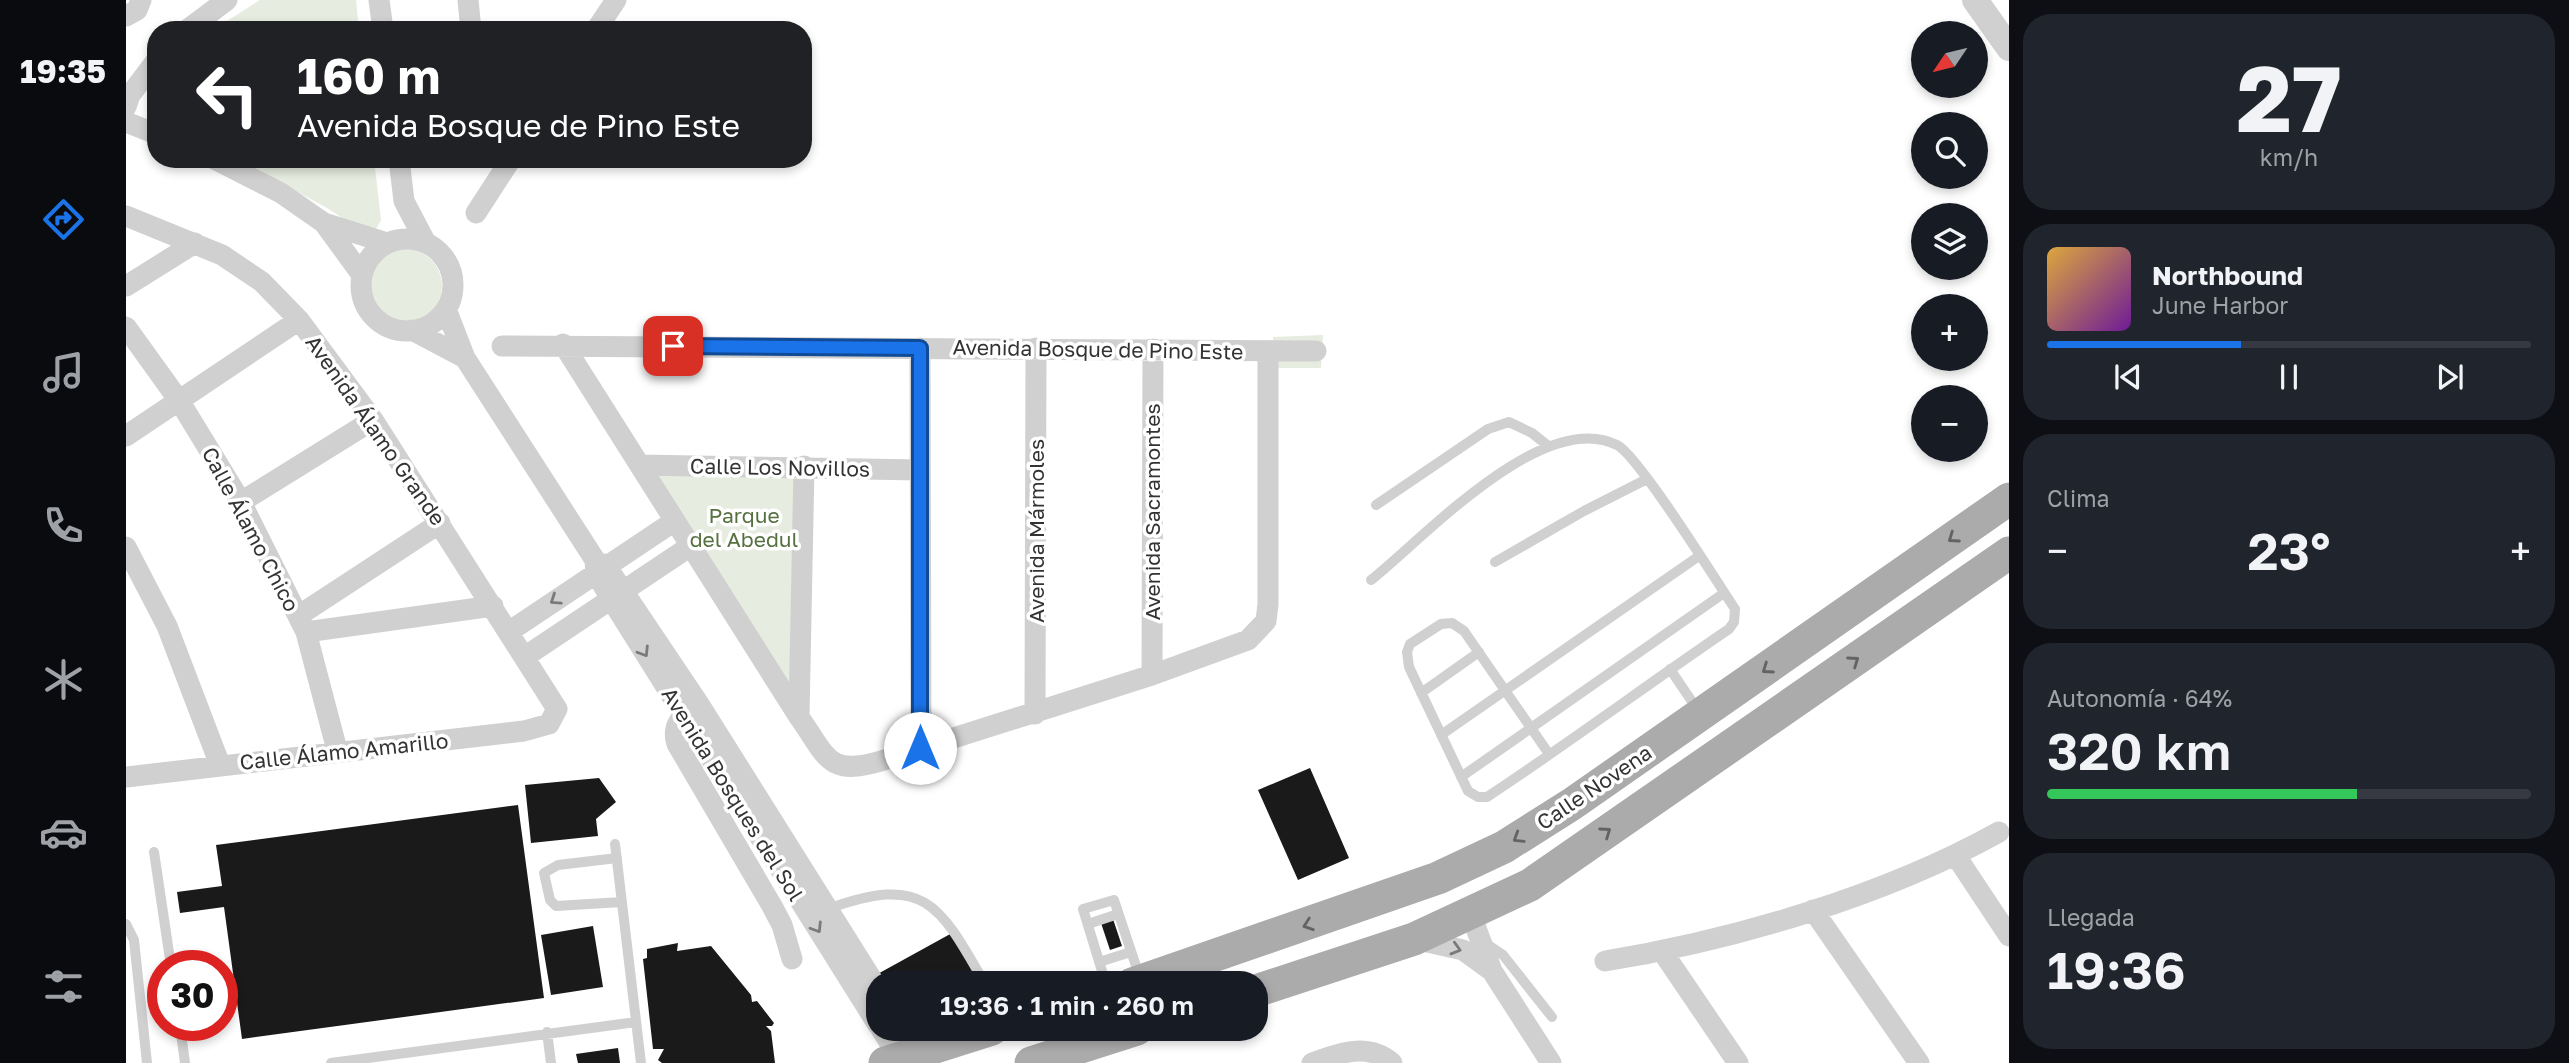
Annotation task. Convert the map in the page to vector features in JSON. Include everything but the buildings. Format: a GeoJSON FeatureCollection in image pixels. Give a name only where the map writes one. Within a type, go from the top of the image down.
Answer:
{"type":"FeatureCollection","features":[{"type":"Feature","properties":{"kind":"main road","name":"Calle Novena"},"geometry":{"type":"LineString","coordinates":[[1137,971],[1384,898],[1480,859],[1572,804],[2009,499]]}},
{"type":"Feature","properties":{"kind":"main road","name":"Calle Novena"},"geometry":{"type":"LineString","coordinates":[[1268,987],[1414,939],[1476,927],[1530,885],[2009,553]]}},
{"type":"Feature","properties":{"kind":"main road"},"geometry":{"type":"LineString","coordinates":[[904,1053],[948,1041]]}},
{"type":"Feature","properties":{"kind":"main road"},"geometry":{"type":"LineString","coordinates":[[1031,1063],[1100,1041]]}},
{"type":"Feature","properties":{"kind":"street"},"geometry":{"type":"LineString","coordinates":[[126,16],[136,10],[141,0]]}},
{"type":"Feature","properties":{"kind":"street"},"geometry":{"type":"LineString","coordinates":[[199,21],[227,0]]}},
{"type":"Feature","properties":{"kind":"street"},"geometry":{"type":"LineString","coordinates":[[379,0],[382,21]]}},
{"type":"Feature","properties":{"kind":"street"},"geometry":{"type":"LineString","coordinates":[[468,0],[470,21]]}},
{"type":"Feature","properties":{"kind":"street"},"geometry":{"type":"LineString","coordinates":[[602,21],[617,0]]}},
{"type":"Feature","properties":{"kind":"street"},"geometry":{"type":"LineString","coordinates":[[1975,0],[2009,48]]}},
{"type":"Feature","properties":{"kind":"street"},"geometry":{"type":"LineString","coordinates":[[126,107],[130,95],[147,73]]}},
{"type":"Feature","properties":{"kind":"street"},"geometry":{"type":"LineString","coordinates":[[126,122],[147,130]]}},
{"type":"Feature","properties":{"kind":"street"},"geometry":{"type":"LineString","coordinates":[[232,168],[281,193],[324,223],[362,275]]}},
{"type":"Feature","properties":{"kind":"street"},"geometry":{"type":"LineString","coordinates":[[400,168],[404,201],[426,243]]}},
{"type":"Feature","properties":{"kind":"street"},"geometry":{"type":"LineString","coordinates":[[489,168],[492,188]]}},
{"type":"Feature","properties":{"kind":"street"},"geometry":{"type":"LineString","coordinates":[[475,213],[505,168]]}},
{"type":"Feature","properties":{"kind":"street"},"geometry":{"type":"LineString","coordinates":[[324,223],[391,242],[410,239],[426,243],[444,257],[452,277],[451,299],[446,309],[432,323],[412,330],[384,324],[370,312],[362,294],[362,275],[367,262],[391,242],[404,201]]}},
{"type":"Feature","properties":{"kind":"street","name":"Avenida Álamo Grande"},"geometry":{"type":"LineString","coordinates":[[126,216],[222,255],[262,282],[299,320],[373,420],[554,700],[557,715]]}},
{"type":"Feature","properties":{"kind":"street"},"geometry":{"type":"LineString","coordinates":[[126,286],[195,243]]}},
{"type":"Feature","properties":{"kind":"street","name":"Avenida Bosques del Sol"},"geometry":{"type":"LineString","coordinates":[[446,309],[465,358],[691,709],[866,1003]]}},
{"type":"Feature","properties":{"kind":"street"},"geometry":{"type":"LineString","coordinates":[[126,436],[299,320]]}},
{"type":"Feature","properties":{"kind":"street","name":"Calle Álamo Chico"},"geometry":{"type":"LineString","coordinates":[[126,327],[180,402],[241,502],[302,624],[337,750]]}},
{"type":"Feature","properties":{"kind":"street","name":"Avenida Bosques del Sol"},"geometry":{"type":"LineString","coordinates":[[412,330],[465,358]]}},
{"type":"Feature","properties":{"kind":"street"},"geometry":{"type":"LineString","coordinates":[[562,345],[799,717],[831,762],[856,769],[1035,714],[1248,640],[1266,621],[1268,604],[1268,351]]}},
{"type":"Feature","properties":{"kind":"street","name":"Avenida Bosque de Pino Este"},"geometry":{"type":"LineString","coordinates":[[502,346],[1316,352]]}},
{"type":"Feature","properties":{"kind":"street"},"geometry":{"type":"LineString","coordinates":[[920,348],[920,748]]}},
{"type":"Feature","properties":{"kind":"street","name":"Avenida Mármoles"},"geometry":{"type":"LineString","coordinates":[[1035,714],[1036,348]]}},
{"type":"Feature","properties":{"kind":"street","name":"Avenida Sacramontes"},"geometry":{"type":"LineString","coordinates":[[1152,675],[1153,349]]}},
{"type":"Feature","properties":{"kind":"street"},"geometry":{"type":"LineString","coordinates":[[241,502],[373,420]]}},
{"type":"Feature","properties":{"kind":"street","name":"Calle Los Novillos"},"geometry":{"type":"LineString","coordinates":[[639,466],[804,466],[919,470]]}},
{"type":"Feature","properties":{"kind":"street"},"geometry":{"type":"LineString","coordinates":[[799,717],[804,466]]}},
{"type":"Feature","properties":{"kind":"street"},"geometry":{"type":"LineString","coordinates":[[302,624],[440,523]]}},
{"type":"Feature","properties":{"kind":"street"},"geometry":{"type":"LineString","coordinates":[[510,631],[681,534]]}},
{"type":"Feature","properties":{"kind":"street"},"geometry":{"type":"LineString","coordinates":[[526,656],[608,577],[681,534]]}},
{"type":"Feature","properties":{"kind":"street"},"geometry":{"type":"LineString","coordinates":[[126,547],[167,626],[220,765]]}},
{"type":"Feature","properties":{"kind":"street"},"geometry":{"type":"LineString","coordinates":[[302,624],[493,606]]}},
{"type":"Feature","properties":{"kind":"street"},"geometry":{"type":"LineString","coordinates":[[691,709],[675,730],[680,752],[772,906],[782,925],[792,959]]}},
{"type":"Feature","properties":{"kind":"street","name":"Avenida Bosques del Sol"},"geometry":{"type":"LineString","coordinates":[[691,709],[828,909],[867,971]]}},
{"type":"Feature","properties":{"kind":"street","name":"Calle Álamo Amarillo"},"geometry":{"type":"LineString","coordinates":[[126,776],[337,750],[524,731],[543,727],[557,715]]}},
{"type":"Feature","properties":{"kind":"street"},"geometry":{"type":"LineString","coordinates":[[1605,961],[1662,951],[1813,910],[1956,856],[1999,832]]}},
{"type":"Feature","properties":{"kind":"street"},"geometry":{"type":"LineString","coordinates":[[1956,856],[2009,936]]}},
{"type":"Feature","properties":{"kind":"street"},"geometry":{"type":"LineString","coordinates":[[1813,910],[1919,1063]]}},
{"type":"Feature","properties":{"kind":"street"},"geometry":{"type":"LineString","coordinates":[[1476,927],[1492,971],[1550,1063]]}},
{"type":"Feature","properties":{"kind":"street"},"geometry":{"type":"LineString","coordinates":[[1414,939],[1463,950],[1492,971]]}},
{"type":"Feature","properties":{"kind":"street"},"geometry":{"type":"LineString","coordinates":[[1662,951],[1738,1063]]}},
{"type":"Feature","properties":{"kind":"street"},"geometry":{"type":"LineString","coordinates":[[1312,1063],[1366,1050],[1377,1053],[1392,1063]]}},
{"type":"Feature","properties":{"kind":"lane"},"geometry":{"type":"LineString","coordinates":[[1377,505],[1488,429],[1509,422],[1532,433],[1546,445]]}},
{"type":"Feature","properties":{"kind":"lane"},"geometry":{"type":"LineString","coordinates":[[1371,580],[1487,481],[1546,445],[1594,439],[1619,445],[1647,479],[1735,610],[1734,622],[1729,629],[1488,797],[1478,797],[1468,791],[1409,667],[1407,652],[1410,644],[1441,624],[1452,623],[1464,631],[1549,754]]}},
{"type":"Feature","properties":{"kind":"lane"},"geometry":{"type":"LineString","coordinates":[[1495,562],[1647,479]]}},
{"type":"Feature","properties":{"kind":"lane"},"geometry":{"type":"LineString","coordinates":[[1441,735],[1699,556]]}},
{"type":"Feature","properties":{"kind":"lane"},"geometry":{"type":"LineString","coordinates":[[1461,777],[1724,593]]}},
{"type":"Feature","properties":{"kind":"lane"},"geometry":{"type":"LineString","coordinates":[[1421,692],[1479,652]]}},
{"type":"Feature","properties":{"kind":"lane"},"geometry":{"type":"LineString","coordinates":[[1670,669],[1701,715]]}},
{"type":"Feature","properties":{"kind":"lane"},"geometry":{"type":"LineString","coordinates":[[615,844],[641,1063]]}},
{"type":"Feature","properties":{"kind":"lane"},"geometry":{"type":"LineString","coordinates":[[154,852],[169,950]]}},
{"type":"Feature","properties":{"kind":"lane"},"geometry":{"type":"LineString","coordinates":[[617,858],[558,865],[544,873],[550,900],[556,906],[622,902]]}},
{"type":"Feature","properties":{"kind":"lane"},"geometry":{"type":"LineString","coordinates":[[828,909],[862,896],[887,892],[912,896],[927,903],[954,932],[977,971]]}},
{"type":"Feature","properties":{"kind":"lane"},"geometry":{"type":"LineString","coordinates":[[1102,971],[1083,909],[1114,900],[1134,971]]}},
{"type":"Feature","properties":{"kind":"lane"},"geometry":{"type":"LineString","coordinates":[[1088,924],[1118,914]]}},
{"type":"Feature","properties":{"kind":"lane"},"geometry":{"type":"LineString","coordinates":[[126,924],[134,940],[147,1063]]}},
{"type":"Feature","properties":{"kind":"lane"},"geometry":{"type":"LineString","coordinates":[[1476,927],[1503,955],[1552,1017]]}},
{"type":"Feature","properties":{"kind":"lane"},"geometry":{"type":"LineString","coordinates":[[1099,961],[1131,971]]}},
{"type":"Feature","properties":{"kind":"lane"},"geometry":{"type":"LineString","coordinates":[[331,1063],[636,1022]]}},
{"type":"Feature","properties":{"kind":"lane"},"geometry":{"type":"LineString","coordinates":[[547,1032],[551,1063]]}},
{"type":"Feature","properties":{"kind":"lane"},"geometry":{"type":"LineString","coordinates":[[182,1041],[185,1063]]}},
{"type":"Feature","properties":{"kind":"green space"},"geometry":{"type":"Polygon","coordinates":[[[260,0],[356,0],[358,21],[227,21],[260,0]]]}},
{"type":"Feature","properties":{"kind":"green space"},"geometry":{"type":"Polygon","coordinates":[[[254,168],[375,168],[381,220],[376,229],[359,229],[327,208],[254,168]]]}},
{"type":"Feature","properties":{"kind":"green space"},"geometry":{"type":"Polygon","coordinates":[[[405,249],[426,255],[436,265],[442,286],[436,307],[426,317],[405,323],[384,317],[374,307],[368,286],[374,265],[384,255],[405,249]]]}},
{"type":"Feature","properties":{"kind":"green space"},"geometry":{"type":"Polygon","coordinates":[[[1323,335],[1321,368],[1272,368],[1273,337],[1323,335]]]}},
{"type":"Feature","properties":{"kind":"green space","name":"Parque del Abedul"},"geometry":{"type":"Polygon","coordinates":[[[798,472],[796,704],[644,473],[798,472]]]}},
{"type":"Feature","properties":{"kind":"route"},"geometry":{"type":"LineString","coordinates":[[673,346],[920,348],[920,748]]}}]}
